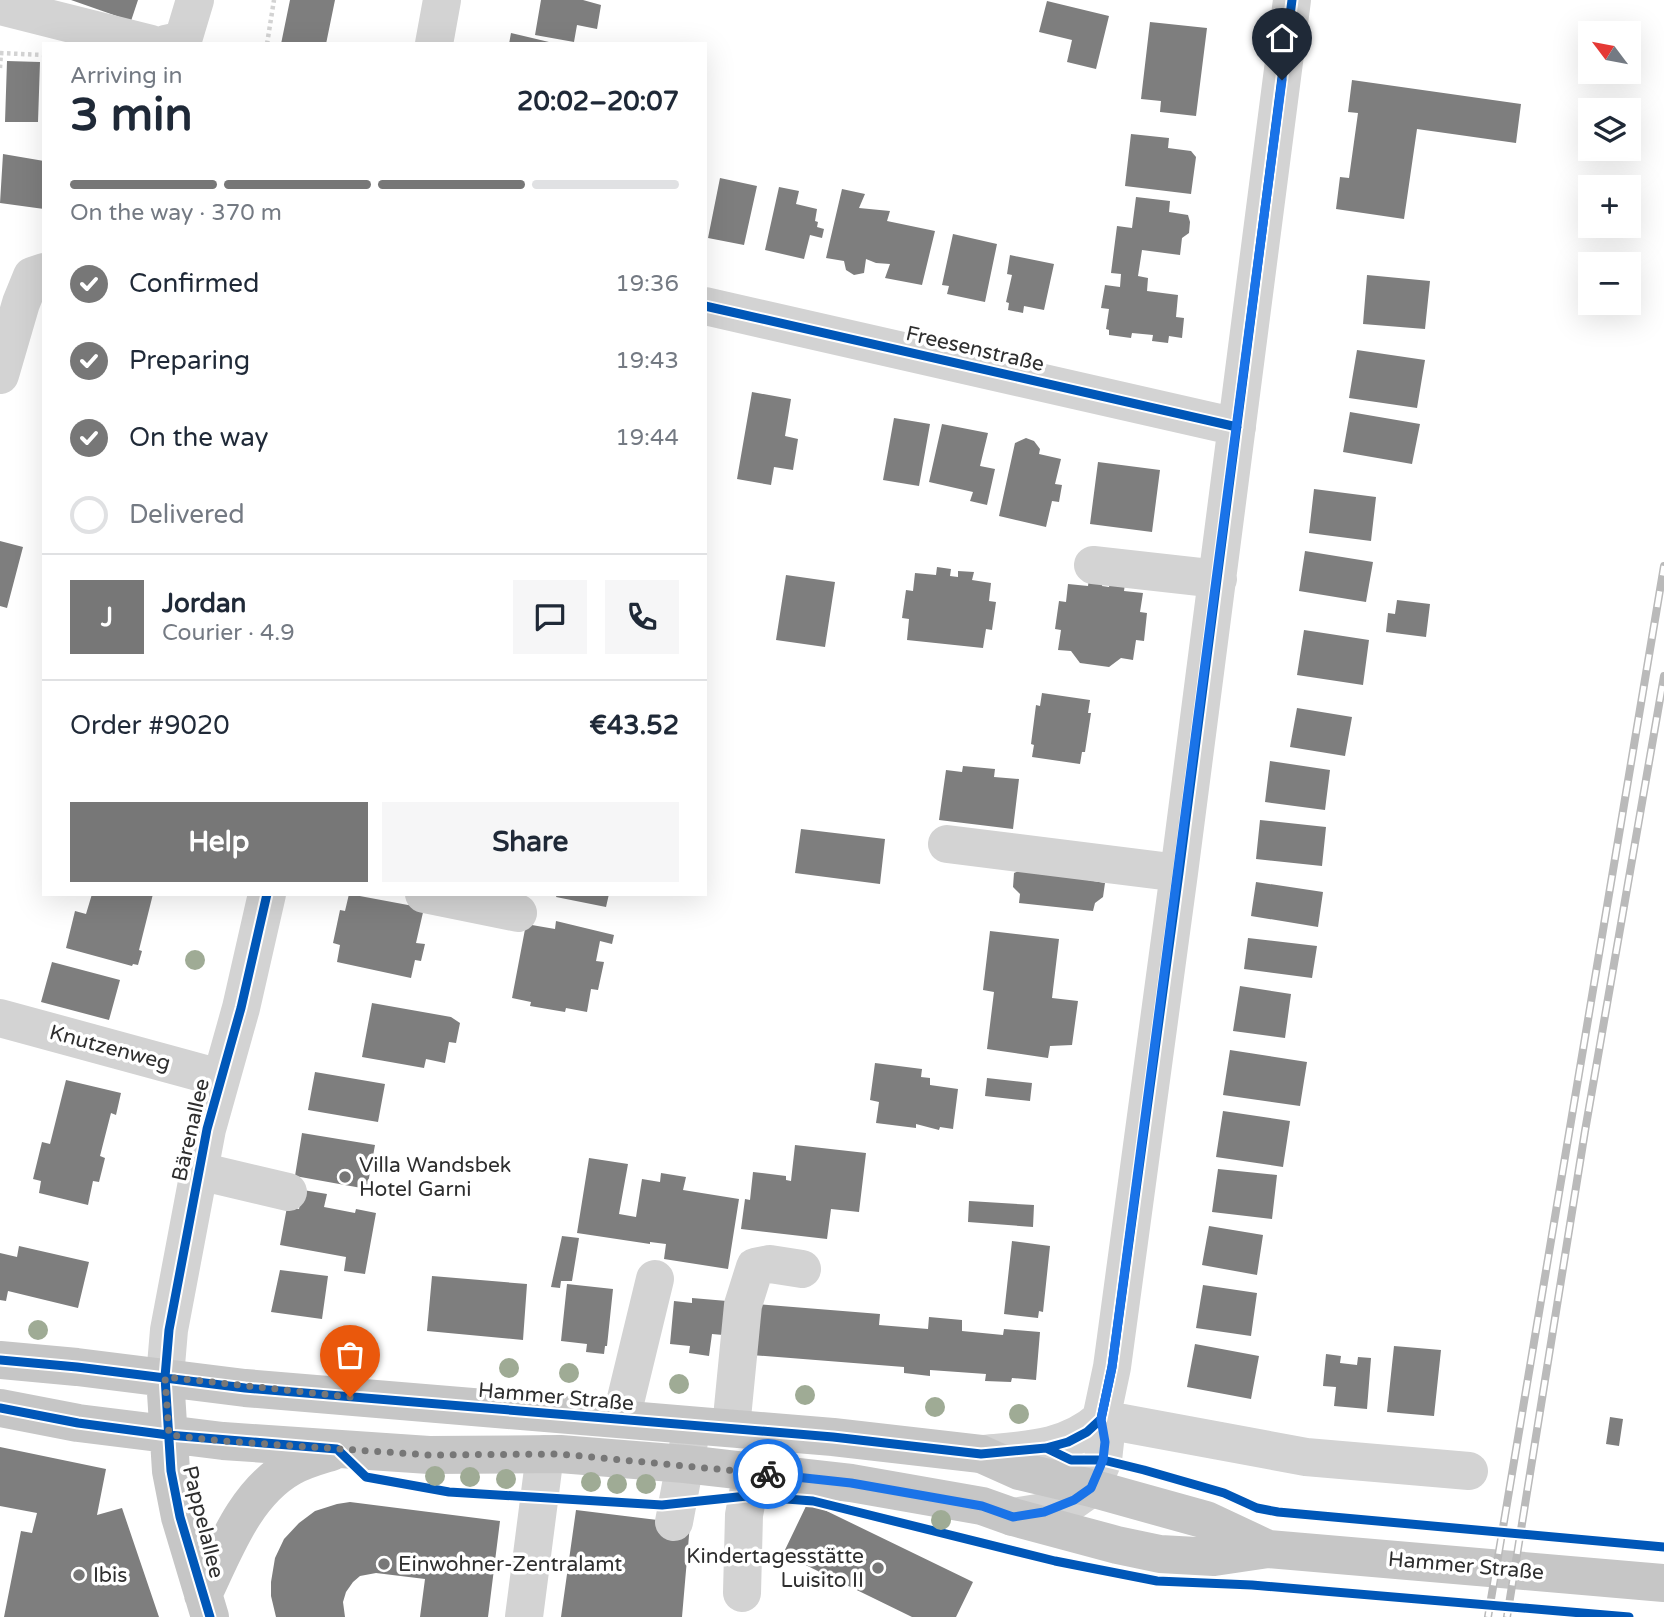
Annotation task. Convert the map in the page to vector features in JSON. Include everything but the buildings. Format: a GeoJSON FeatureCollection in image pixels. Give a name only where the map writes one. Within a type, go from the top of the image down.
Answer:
{"type":"FeatureCollection","features":[{"type":"Feature","properties":{"kind":"main road","name":"Hammer Straße"},"geometry":{"type":"LineString","coordinates":[[0,1360],[245,1388],[692,1425],[981,1454],[1019,1471],[1206,1520],[1268,1549]]}},
{"type":"Feature","properties":{"kind":"main road","name":"Pappelallee"},"geometry":{"type":"LineString","coordinates":[[165,1377],[172,1471],[180,1517],[206,1606]]}},
{"type":"Feature","properties":{"kind":"main road","name":"Hammer Straße"},"geometry":{"type":"LineString","coordinates":[[0,1408],[78,1423],[169,1435],[429,1455],[545,1454],[685,1464],[851,1483],[982,1506],[1013,1517],[1160,1554],[1214,1557],[1268,1549],[1664,1583]]}},
{"type":"Feature","properties":{"kind":"main road","name":"Pappelallee"},"geometry":{"type":"LineString","coordinates":[[206,1606],[225,1548],[251,1503],[270,1481],[292,1466],[337,1449]]}},
{"type":"Feature","properties":{"kind":"street"},"geometry":{"type":"LineString","coordinates":[[174,42],[183,40],[195,0]]}},
{"type":"Feature","properties":{"kind":"street"},"geometry":{"type":"LineString","coordinates":[[434,42],[442,0]]}},
{"type":"Feature","properties":{"kind":"street"},"geometry":{"type":"LineString","coordinates":[[1013,1517],[1044,1512],[1074,1500],[1091,1488],[1103,1460],[1105,1442],[1101,1419],[1112,1367],[1179,873],[1292,0]]}},
{"type":"Feature","properties":{"kind":"street"},"geometry":{"type":"LineString","coordinates":[[0,6],[143,42]]}},
{"type":"Feature","properties":{"kind":"street"},"geometry":{"type":"LineString","coordinates":[[0,375],[21,303],[32,276],[42,273]]}},
{"type":"Feature","properties":{"kind":"street","name":"Freesenstraße"},"geometry":{"type":"LineString","coordinates":[[707,306],[1237,428]]}},
{"type":"Feature","properties":{"kind":"street"},"geometry":{"type":"LineString","coordinates":[[1093,565],[1218,579]]}},
{"type":"Feature","properties":{"kind":"street"},"geometry":{"type":"LineString","coordinates":[[947,844],[1179,873]]}},
{"type":"Feature","properties":{"kind":"street","name":"Bärenallee"},"geometry":{"type":"LineString","coordinates":[[165,1377],[169,1329],[199,1171],[267,896]]}},
{"type":"Feature","properties":{"kind":"street"},"geometry":{"type":"LineString","coordinates":[[434,896],[518,913]]}},
{"type":"Feature","properties":{"kind":"street","name":"Knutzenweg"},"geometry":{"type":"LineString","coordinates":[[0,1018],[220,1078]]}},
{"type":"Feature","properties":{"kind":"street"},"geometry":{"type":"LineString","coordinates":[[199,1171],[288,1192]]}},
{"type":"Feature","properties":{"kind":"street"},"geometry":{"type":"LineString","coordinates":[[731,1429],[743,1305],[755,1267],[770,1264],[802,1269]]}},
{"type":"Feature","properties":{"kind":"street"},"geometry":{"type":"LineString","coordinates":[[621,1419],[655,1279]]}},
{"type":"Feature","properties":{"kind":"street"},"geometry":{"type":"LineString","coordinates":[[1101,1419],[1306,1457],[1469,1471]]}},
{"type":"Feature","properties":{"kind":"street","name":"Hammer Straße"},"geometry":{"type":"LineString","coordinates":[[981,1454],[1056,1446],[1087,1432],[1101,1419]]}},
{"type":"Feature","properties":{"kind":"street"},"geometry":{"type":"LineString","coordinates":[[674,1522],[692,1425]]}},
{"type":"Feature","properties":{"kind":"street"},"geometry":{"type":"LineString","coordinates":[[524,1617],[545,1454]]}},
{"type":"Feature","properties":{"kind":"street"},"geometry":{"type":"LineString","coordinates":[[742,1593],[744,1515],[752,1472]]}},
{"type":"Feature","properties":{"kind":"path"},"geometry":{"type":"LineString","coordinates":[[267,42],[274,0]]}},
{"type":"Feature","properties":{"kind":"path"},"geometry":{"type":"LineString","coordinates":[[0,68],[1,53],[42,55]]}},
{"type":"Feature","properties":{"kind":"railway"},"geometry":{"type":"LineString","coordinates":[[1488,1617],[1664,566]]}},
{"type":"Feature","properties":{"kind":"railway"},"geometry":{"type":"LineString","coordinates":[[1507,1617],[1585,1131],[1664,676]]}},
{"type":"Feature","properties":{"kind":"cycle path"},"geometry":{"type":"LineString","coordinates":[[0,1360],[245,1388],[833,1437],[981,1454],[1046,1448],[1068,1442],[1087,1432],[1101,1419],[1112,1367],[1179,873],[1292,0]]}},
{"type":"Feature","properties":{"kind":"cycle path"},"geometry":{"type":"LineString","coordinates":[[707,306],[1237,427]]}},
{"type":"Feature","properties":{"kind":"cycle path"},"geometry":{"type":"LineString","coordinates":[[210,1617],[180,1517],[171,1471],[165,1377],[169,1330],[207,1129],[241,1008],[267,896]]}},
{"type":"Feature","properties":{"kind":"cycle path"},"geometry":{"type":"LineString","coordinates":[[0,1408],[78,1423],[168,1435],[337,1449],[366,1477],[449,1492],[662,1505],[747,1496],[813,1501],[1055,1561],[1157,1581],[1252,1585],[1629,1617]]}},
{"type":"Feature","properties":{"kind":"cycle path"},"geometry":{"type":"LineString","coordinates":[[1046,1448],[1071,1460],[1103,1460],[1144,1470],[1224,1493],[1257,1508],[1278,1512],[1664,1547]]}},
{"type":"Feature","properties":{"kind":"way so far"},"geometry":{"type":"LineString","coordinates":[[350,1397],[245,1388],[165,1377],[169,1435],[429,1455],[560,1454],[768,1474]]}},
{"type":"Feature","properties":{"kind":"place","name":"Villa Wandsbek Hotel Garni"},"geometry":{"type":"Point","coordinates":[345,1177]}},
{"type":"Feature","properties":{"kind":"place","name":"Einwohner-Zentralamt"},"geometry":{"type":"Point","coordinates":[384,1564]}},
{"type":"Feature","properties":{"kind":"place","name":"Kindertagesstätte Luisito II"},"geometry":{"type":"Point","coordinates":[878,1568]}},
{"type":"Feature","properties":{"kind":"place","name":"Ibis"},"geometry":{"type":"Point","coordinates":[79,1575]}},
{"type":"Feature","properties":{"kind":"route"},"geometry":{"type":"LineString","coordinates":[[768,1474],[851,1483],[982,1506],[1013,1517],[1044,1512],[1074,1500],[1091,1488],[1103,1460],[1105,1442],[1101,1419],[1112,1367],[1282,80]]}}]}
